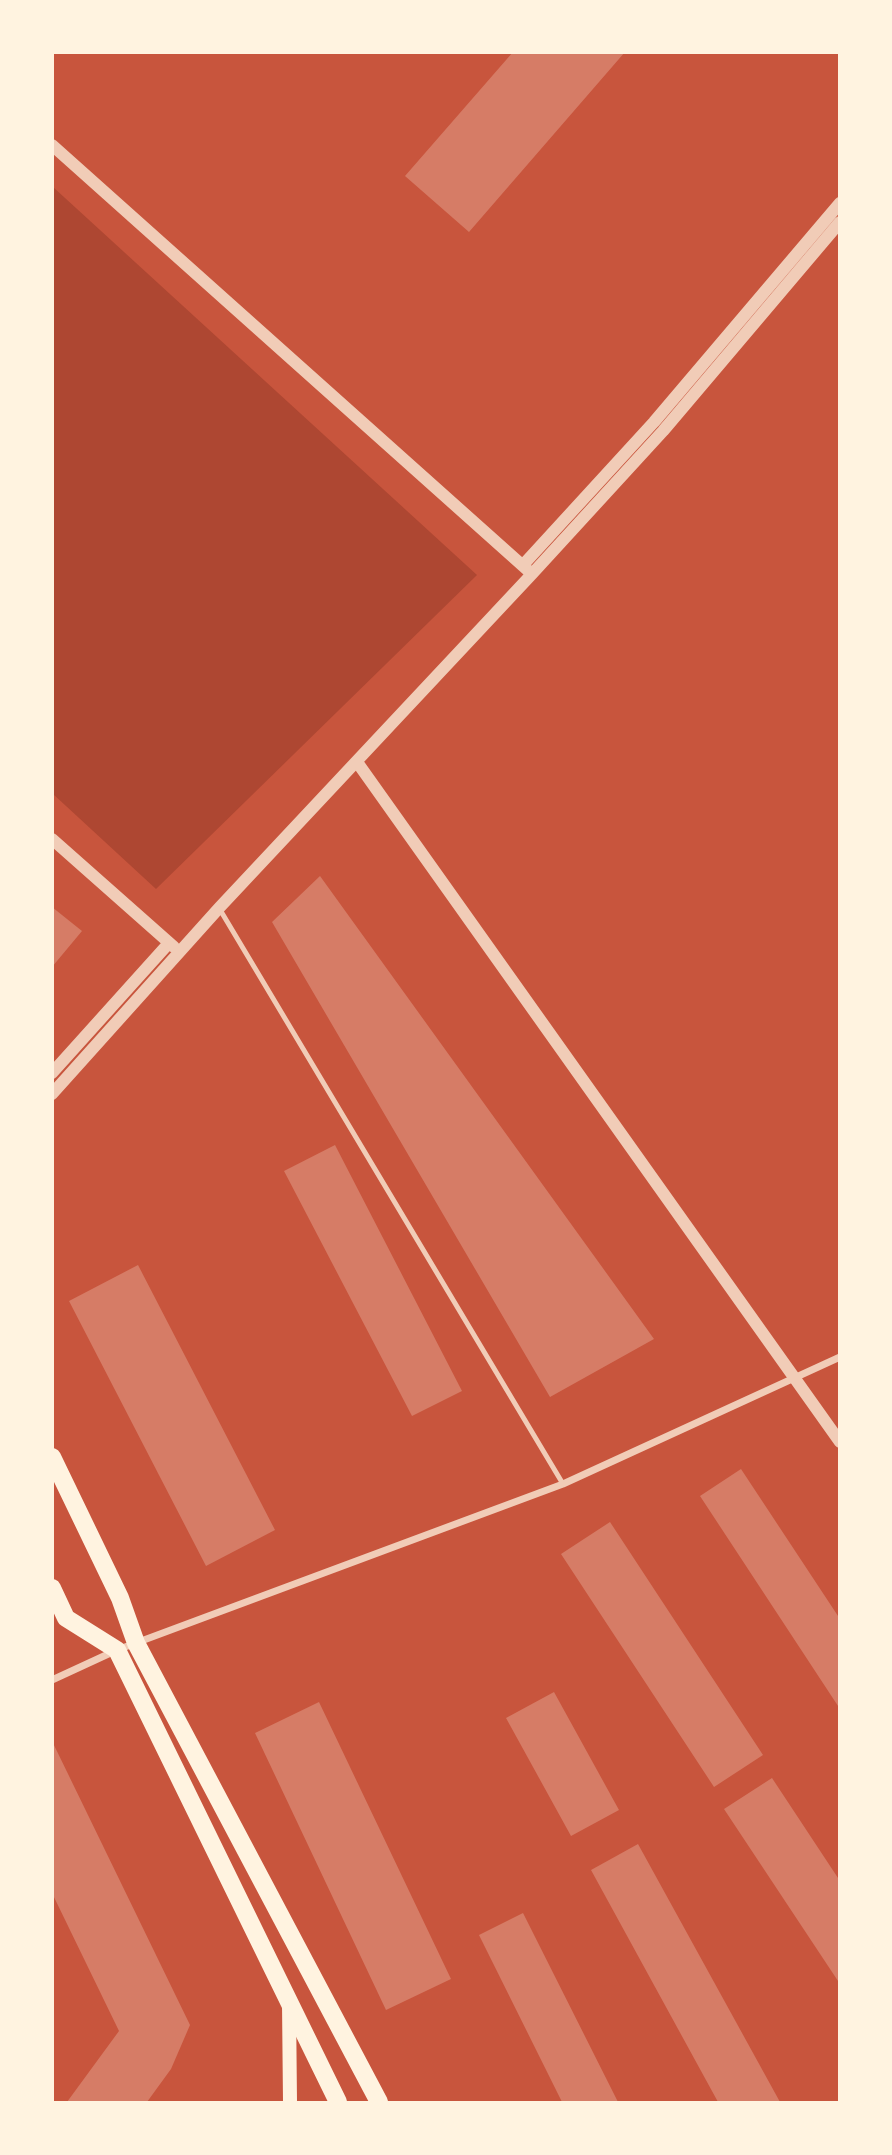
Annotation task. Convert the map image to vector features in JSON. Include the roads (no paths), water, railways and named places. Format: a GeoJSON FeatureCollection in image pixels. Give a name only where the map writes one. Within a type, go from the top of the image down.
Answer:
{"type":"FeatureCollection","features":[{"type":"Feature","properties":{"kind":"main road"},"geometry":{"type":"LineString","coordinates":[[52,1457],[120,1598],[136,1643],[379,2102]]}},
{"type":"Feature","properties":{"kind":"main road"},"geometry":{"type":"LineString","coordinates":[[52,1588],[66,1618],[117,1650],[338,2102]]}},
{"type":"Feature","properties":{"kind":"main road"},"geometry":{"type":"LineString","coordinates":[[289,2001],[290,2102]]}},
{"type":"Feature","properties":{"kind":"street"},"geometry":{"type":"LineString","coordinates":[[52,145],[527,569]]}},
{"type":"Feature","properties":{"kind":"street"},"geometry":{"type":"LineString","coordinates":[[52,1094],[219,908],[357,762],[654,422],[839,203]]}},
{"type":"Feature","properties":{"kind":"street"},"geometry":{"type":"LineString","coordinates":[[527,569],[663,430],[839,222]]}},
{"type":"Feature","properties":{"kind":"street"},"geometry":{"type":"LineString","coordinates":[[357,762],[839,1442]]}},
{"type":"Feature","properties":{"kind":"street"},"geometry":{"type":"LineString","coordinates":[[52,839],[180,952]]}},
{"type":"Feature","properties":{"kind":"street"},"geometry":{"type":"LineString","coordinates":[[52,1073],[169,943]]}},
{"type":"Feature","properties":{"kind":"street"},"geometry":{"type":"LineString","coordinates":[[52,1680],[117,1650],[563,1485],[839,1357]]}},
{"type":"Feature","properties":{"kind":"lane"},"geometry":{"type":"LineString","coordinates":[[219,908],[563,1485]]}}]}
